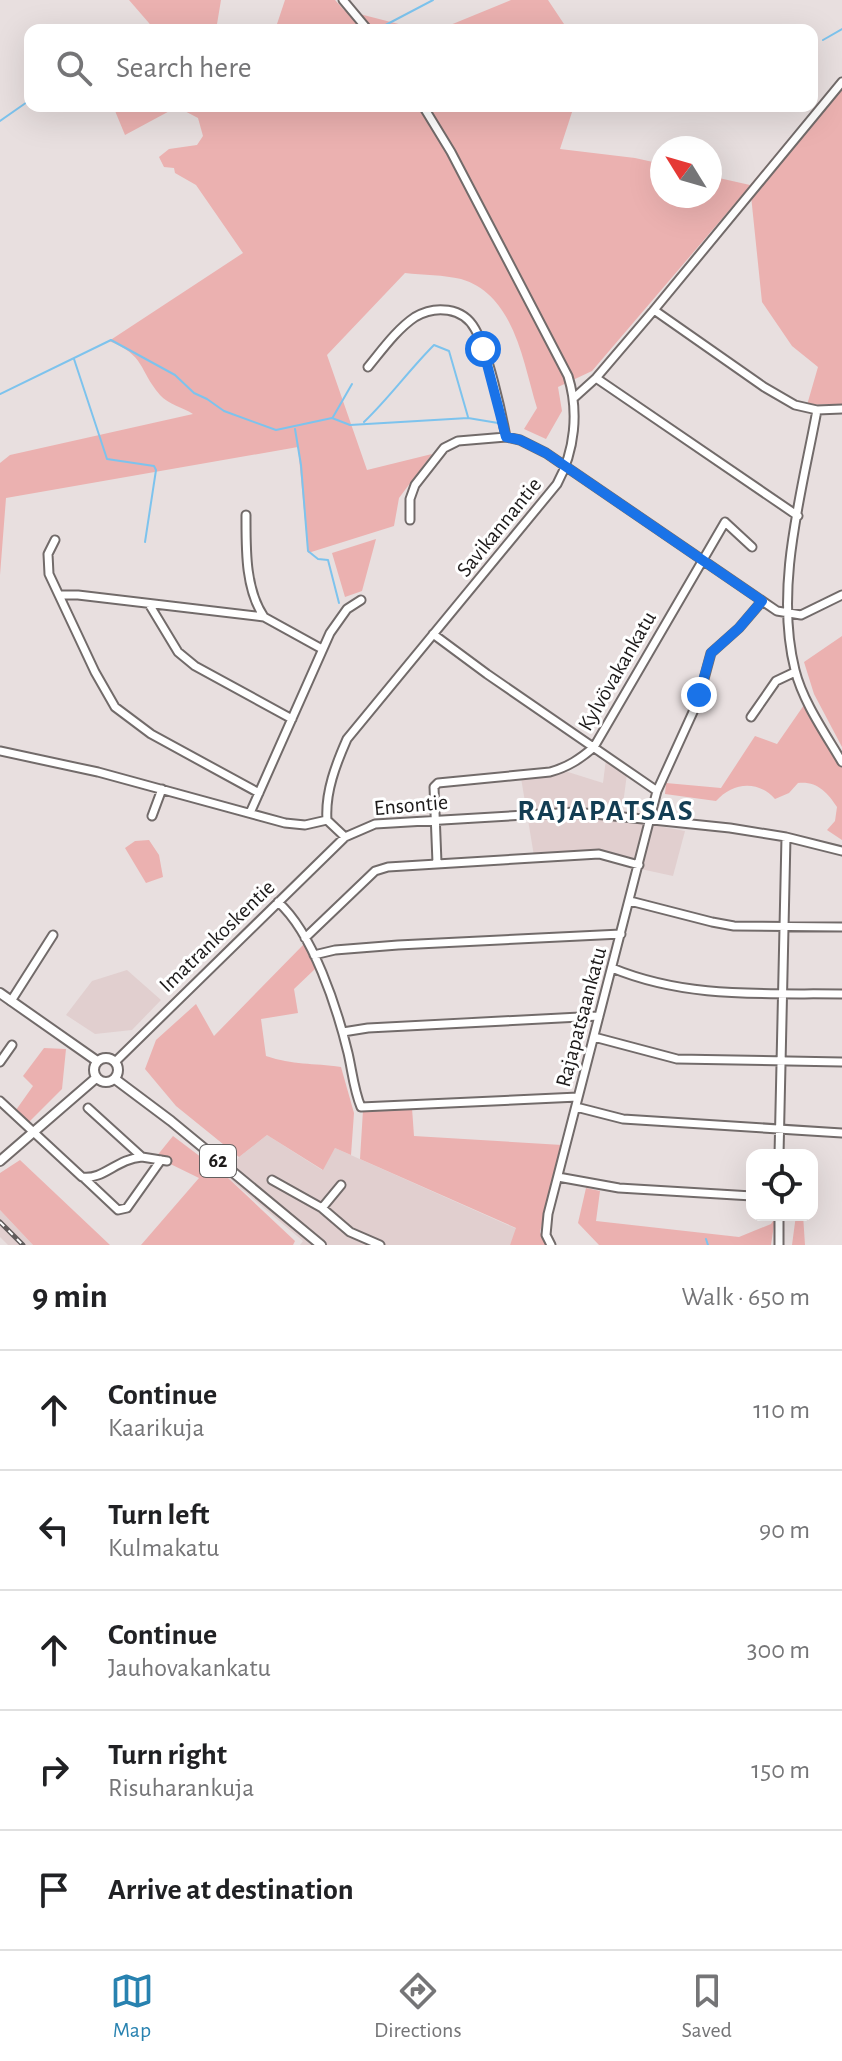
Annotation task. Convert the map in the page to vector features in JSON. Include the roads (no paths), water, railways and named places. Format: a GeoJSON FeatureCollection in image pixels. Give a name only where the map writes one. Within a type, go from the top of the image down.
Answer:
{"type":"FeatureCollection","features":[{"type":"Feature","properties":{"kind":"main road"},"geometry":{"type":"LineString","coordinates":[[0,993],[97,1061]]}},
{"type":"Feature","properties":{"kind":"main road"},"geometry":{"type":"LineString","coordinates":[[104,1058],[115,1062],[118,1070],[115,1079],[105,1083],[96,1078],[93,1068],[97,1061],[104,1058]]}},
{"type":"Feature","properties":{"kind":"main road"},"geometry":{"type":"LineString","coordinates":[[0,1161],[96,1078]]}},
{"type":"Feature","properties":{"kind":"main road","name":"62"},"geometry":{"type":"LineString","coordinates":[[115,1079],[171,1121],[321,1245]]}},
{"type":"Feature","properties":{"kind":"street"},"geometry":{"type":"LineString","coordinates":[[343,0],[363,24]]}},
{"type":"Feature","properties":{"kind":"street"},"geometry":{"type":"LineString","coordinates":[[818,111],[842,82]]}},
{"type":"Feature","properties":{"kind":"street","name":"Savikannantie"},"geometry":{"type":"LineString","coordinates":[[327,820],[336,765],[347,739],[555,487],[567,467],[573,433],[575,397],[568,376],[451,152],[427,112]]}},
{"type":"Feature","properties":{"kind":"street"},"geometry":{"type":"LineString","coordinates":[[575,397],[596,378],[654,310],[817,112]]}},
{"type":"Feature","properties":{"kind":"street"},"geometry":{"type":"LineString","coordinates":[[368,367],[414,318],[432,309],[449,310],[463,316],[475,327],[479,338],[506,437]]}},
{"type":"Feature","properties":{"kind":"street"},"geometry":{"type":"LineString","coordinates":[[654,310],[795,405],[817,410],[842,409]]}},
{"type":"Feature","properties":{"kind":"street"},"geometry":{"type":"LineString","coordinates":[[596,378],[798,516]]}},
{"type":"Feature","properties":{"kind":"street"},"geometry":{"type":"LineString","coordinates":[[817,410],[787,589],[787,614],[795,672],[815,716],[842,762]]}},
{"type":"Feature","properties":{"kind":"street"},"geometry":{"type":"LineString","coordinates":[[410,520],[410,499],[415,485],[444,448],[458,441],[506,437],[534,446],[762,601],[787,614],[801,615],[842,595]]}},
{"type":"Feature","properties":{"kind":"street"},"geometry":{"type":"LineString","coordinates":[[246,515],[246,557],[259,609],[264,617]]}},
{"type":"Feature","properties":{"kind":"street","name":"Kylvövakankatu"},"geometry":{"type":"LineString","coordinates":[[436,820],[434,787],[438,783],[550,772],[566,768],[594,747],[725,522],[752,547]]}},
{"type":"Feature","properties":{"kind":"street"},"geometry":{"type":"LineString","coordinates":[[55,540],[48,554],[49,574],[115,707],[151,734],[259,793]]}},
{"type":"Feature","properties":{"kind":"street"},"geometry":{"type":"LineString","coordinates":[[59,595],[264,617],[322,649]]}},
{"type":"Feature","properties":{"kind":"street"},"geometry":{"type":"LineString","coordinates":[[250,813],[322,649],[347,609],[361,600]]}},
{"type":"Feature","properties":{"kind":"street","name":"Rajapatsaankatu"},"geometry":{"type":"LineString","coordinates":[[551,1245],[546,1235],[546,1224],[657,791],[698,701],[711,653],[739,628],[762,601]]}},
{"type":"Feature","properties":{"kind":"street"},"geometry":{"type":"LineString","coordinates":[[149,604],[178,652],[195,666],[292,719]]}},
{"type":"Feature","properties":{"kind":"street"},"geometry":{"type":"LineString","coordinates":[[433,634],[657,791]]}},
{"type":"Feature","properties":{"kind":"street"},"geometry":{"type":"LineString","coordinates":[[751,717],[776,681],[795,672]]}},
{"type":"Feature","properties":{"kind":"street"},"geometry":{"type":"LineString","coordinates":[[0,751],[98,772],[294,825],[327,820],[345,837]]}},
{"type":"Feature","properties":{"kind":"street"},"geometry":{"type":"LineString","coordinates":[[152,816],[162,789]]}},
{"type":"Feature","properties":{"kind":"street","name":"Ensontie"},"geometry":{"type":"LineString","coordinates":[[345,837],[375,824],[550,812],[651,819],[786,837],[842,851]]}},
{"type":"Feature","properties":{"kind":"street"},"geometry":{"type":"LineString","coordinates":[[436,820],[437,863]]}},
{"type":"Feature","properties":{"kind":"street","name":"Imatrankoskentie"},"geometry":{"type":"LineString","coordinates":[[115,1062],[345,837]]}},
{"type":"Feature","properties":{"kind":"street"},"geometry":{"type":"LineString","coordinates":[[779,1149],[786,837]]}},
{"type":"Feature","properties":{"kind":"street"},"geometry":{"type":"LineString","coordinates":[[305,938],[375,871],[388,867],[599,854],[639,865]]}},
{"type":"Feature","properties":{"kind":"street"},"geometry":{"type":"LineString","coordinates":[[630,901],[712,922],[842,927]]}},
{"type":"Feature","properties":{"kind":"street"},"geometry":{"type":"LineString","coordinates":[[278,902],[294,919],[314,955],[343,1032],[361,1107],[578,1097]]}},
{"type":"Feature","properties":{"kind":"street"},"geometry":{"type":"LineString","coordinates":[[314,955],[335,950],[398,945],[621,934]]}},
{"type":"Feature","properties":{"kind":"street"},"geometry":{"type":"LineString","coordinates":[[11,1001],[53,935]]}},
{"type":"Feature","properties":{"kind":"street"},"geometry":{"type":"LineString","coordinates":[[612,968],[695,991],[842,994]]}},
{"type":"Feature","properties":{"kind":"street"},"geometry":{"type":"LineString","coordinates":[[343,1032],[368,1028],[599,1016]]}},
{"type":"Feature","properties":{"kind":"street"},"geometry":{"type":"LineString","coordinates":[[594,1037],[677,1059],[842,1062]]}},
{"type":"Feature","properties":{"kind":"street"},"geometry":{"type":"LineString","coordinates":[[0,1062],[12,1045]]}},
{"type":"Feature","properties":{"kind":"street"},"geometry":{"type":"LineString","coordinates":[[0,1101],[111,1205],[118,1210],[127,1208],[164,1160],[142,1157],[120,1162],[97,1177],[82,1177]]}},
{"type":"Feature","properties":{"kind":"street"},"geometry":{"type":"LineString","coordinates":[[576,1107],[623,1119],[842,1133]]}},
{"type":"Feature","properties":{"kind":"street"},"geometry":{"type":"LineString","coordinates":[[88,1108],[142,1157]]}},
{"type":"Feature","properties":{"kind":"street"},"geometry":{"type":"LineString","coordinates":[[558,1177],[619,1188],[746,1196]]}},
{"type":"Feature","properties":{"kind":"street"},"geometry":{"type":"LineString","coordinates":[[272,1180],[322,1208],[350,1232],[380,1245]]}},
{"type":"Feature","properties":{"kind":"street"},"geometry":{"type":"LineString","coordinates":[[322,1208],[341,1185]]}},
{"type":"Feature","properties":{"kind":"street"},"geometry":{"type":"LineString","coordinates":[[779,1221],[779,1245]]}},
{"type":"Feature","properties":{"kind":"waterway"},"geometry":{"type":"LineString","coordinates":[[387,24],[433,0]]}},
{"type":"Feature","properties":{"kind":"waterway"},"geometry":{"type":"LineString","coordinates":[[823,40],[842,29]]}},
{"type":"Feature","properties":{"kind":"waterway"},"geometry":{"type":"LineString","coordinates":[[0,121],[24,104]]}},
{"type":"Feature","properties":{"kind":"waterway"},"geometry":{"type":"LineString","coordinates":[[0,394],[111,340],[175,375],[194,393],[224,411],[276,430],[332,418],[350,425],[468,418],[498,423]]}},
{"type":"Feature","properties":{"kind":"waterway"},"geometry":{"type":"LineString","coordinates":[[364,422],[434,345],[449,351],[468,417]]}},
{"type":"Feature","properties":{"kind":"waterway"},"geometry":{"type":"LineString","coordinates":[[74,359],[107,459],[154,466],[156,470],[145,542]]}},
{"type":"Feature","properties":{"kind":"waterway"},"geometry":{"type":"LineString","coordinates":[[333,417],[352,384]]}},
{"type":"Feature","properties":{"kind":"waterway"},"geometry":{"type":"LineString","coordinates":[[295,429],[308,551],[318,559],[328,560],[339,603]]}},
{"type":"Feature","properties":{"kind":"waterway"},"geometry":{"type":"LineString","coordinates":[[706,1239],[708,1245]]}},
{"type":"Feature","properties":{"kind":"railway"},"geometry":{"type":"LineString","coordinates":[[0,1222],[23,1245]]}},
{"type":"Feature","properties":{"kind":"district","name":"RAJAPATSAS"},"geometry":{"type":"Point","coordinates":[606,811]}}]}
